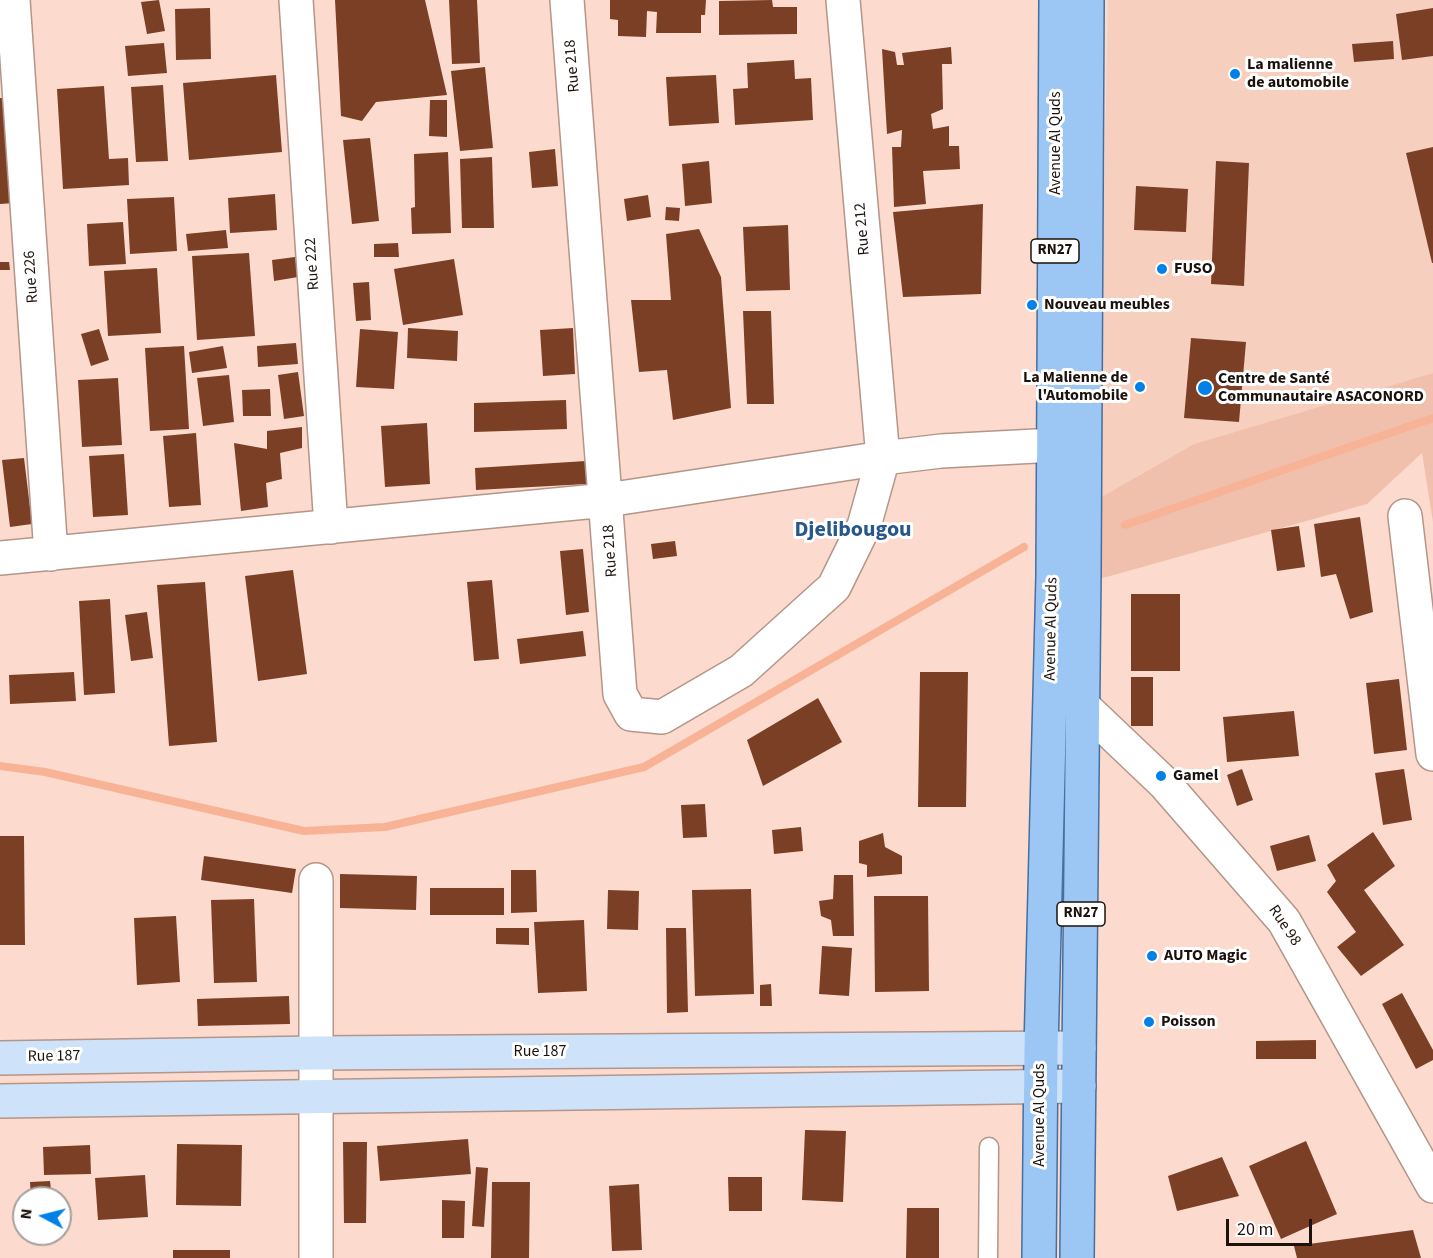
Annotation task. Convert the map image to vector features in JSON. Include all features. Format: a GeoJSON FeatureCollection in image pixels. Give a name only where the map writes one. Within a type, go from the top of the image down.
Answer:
{"type":"FeatureCollection","features":[{"type":"Feature","properties":{"kind":"main road","name":"Avenue Al Quds"},"geometry":{"type":"LineString","coordinates":[[1056,0],[1055,445],[1069,501]]}},
{"type":"Feature","properties":{"kind":"main road","name":"Avenue Al Quds"},"geometry":{"type":"LineString","coordinates":[[1039,1258],[1041,1048],[1069,573],[1069,501],[1087,0]]}},
{"type":"Feature","properties":{"kind":"main road","name":"Avenue Al Quds"},"geometry":{"type":"LineString","coordinates":[[1069,573],[1083,706],[1077,1258]]}},
{"type":"Feature","properties":{"kind":"street","name":"Rue 226"},"geometry":{"type":"LineString","coordinates":[[13,0],[51,554]]}},
{"type":"Feature","properties":{"kind":"street","name":"Rue 222"},"geometry":{"type":"LineString","coordinates":[[296,0],[331,527]]}},
{"type":"Feature","properties":{"kind":"street","name":"Rue 218"},"geometry":{"type":"LineString","coordinates":[[567,0],[607,500],[620,694],[632,714],[662,717],[741,671],[834,587],[864,526],[882,458]]}},
{"type":"Feature","properties":{"kind":"street","name":"Rue 212"},"geometry":{"type":"LineString","coordinates":[[843,0],[882,458]]}},
{"type":"Feature","properties":{"kind":"street"},"geometry":{"type":"LineString","coordinates":[[0,558],[607,500],[882,458],[940,451],[1055,445]]}},
{"type":"Feature","properties":{"kind":"street"},"geometry":{"type":"LineString","coordinates":[[1405,516],[1433,754]]}},
{"type":"Feature","properties":{"kind":"street","name":"Rue 98"},"geometry":{"type":"LineString","coordinates":[[1083,706],[1164,783],[1284,921],[1433,1186]]}},
{"type":"Feature","properties":{"kind":"street"},"geometry":{"type":"LineString","coordinates":[[316,880],[316,1258]]}},
{"type":"Feature","properties":{"kind":"street","name":"Rue 187"},"geometry":{"type":"LineString","coordinates":[[0,1058],[316,1053],[1079,1048]]}},
{"type":"Feature","properties":{"kind":"street"},"geometry":{"type":"LineString","coordinates":[[0,1101],[1079,1086]]}},
{"type":"Feature","properties":{"kind":"lane"},"geometry":{"type":"LineString","coordinates":[[988,1258],[989,1147]]}},
{"type":"Feature","properties":{"kind":"shaded area"},"geometry":{"type":"Polygon","coordinates":[[[1108,0],[1433,0],[1433,373],[1194,444],[1098,499],[1108,0]]]}},
{"type":"Feature","properties":{"kind":"shaded area"},"geometry":{"type":"Polygon","coordinates":[[[1433,373],[1433,522],[1422,453],[1367,504],[1096,580],[1098,499],[1194,444],[1433,373]]]}},
{"type":"Feature","properties":{"kind":"building"},"geometry":{"type":"Polygon","coordinates":[[[159,0],[165,31],[147,34],[141,2],[159,0]]]}},
{"type":"Feature","properties":{"kind":"building"},"geometry":{"type":"Polygon","coordinates":[[[335,0],[425,0],[447,95],[376,102],[362,121],[341,116],[335,0]]]}},
{"type":"Feature","properties":{"kind":"building"},"geometry":{"type":"Polygon","coordinates":[[[449,0],[477,0],[480,63],[452,64],[449,0]]]}},
{"type":"Feature","properties":{"kind":"building"},"geometry":{"type":"Polygon","coordinates":[[[610,0],[706,0],[705,15],[701,15],[701,33],[656,33],[657,12],[647,11],[646,37],[618,36],[618,20],[610,19],[610,0]]]}},
{"type":"Feature","properties":{"kind":"building"},"geometry":{"type":"Polygon","coordinates":[[[772,0],[773,7],[797,7],[797,34],[719,35],[719,1],[772,0]]]}},
{"type":"Feature","properties":{"kind":"building"},"geometry":{"type":"Polygon","coordinates":[[[210,8],[211,59],[176,60],[175,9],[210,8]]]}},
{"type":"Feature","properties":{"kind":"building"},"geometry":{"type":"Polygon","coordinates":[[[1433,8],[1433,56],[1402,60],[1396,14],[1433,8]]]}},
{"type":"Feature","properties":{"kind":"building"},"geometry":{"type":"Polygon","coordinates":[[[1393,41],[1394,59],[1354,62],[1352,44],[1393,41]]]}},
{"type":"Feature","properties":{"kind":"building"},"geometry":{"type":"Polygon","coordinates":[[[164,43],[167,73],[128,76],[125,46],[164,43]]]}},
{"type":"Feature","properties":{"kind":"building"},"geometry":{"type":"Polygon","coordinates":[[[951,47],[952,64],[942,64],[943,109],[931,114],[933,129],[949,126],[949,146],[959,146],[960,169],[923,171],[926,204],[894,207],[892,147],[901,147],[902,130],[887,134],[882,49],[895,52],[897,65],[904,65],[902,53],[951,47]]]}},
{"type":"Feature","properties":{"kind":"building"},"geometry":{"type":"Polygon","coordinates":[[[794,60],[795,79],[811,78],[813,120],[735,125],[733,89],[748,88],[747,63],[794,60]]]}},
{"type":"Feature","properties":{"kind":"building"},"geometry":{"type":"Polygon","coordinates":[[[485,67],[493,148],[460,151],[451,71],[485,67]]]}},
{"type":"Feature","properties":{"kind":"building"},"geometry":{"type":"Polygon","coordinates":[[[276,75],[282,152],[189,160],[183,83],[276,75]]]}},
{"type":"Feature","properties":{"kind":"building"},"geometry":{"type":"Polygon","coordinates":[[[716,75],[719,123],[669,126],[666,77],[716,75]]]}},
{"type":"Feature","properties":{"kind":"building"},"geometry":{"type":"Polygon","coordinates":[[[163,85],[168,161],[136,162],[131,87],[163,85]]]}},
{"type":"Feature","properties":{"kind":"building"},"geometry":{"type":"Polygon","coordinates":[[[104,86],[109,159],[128,158],[129,185],[63,189],[57,89],[104,86]]]}},
{"type":"Feature","properties":{"kind":"building"},"geometry":{"type":"Polygon","coordinates":[[[0,98],[8,98],[14,203],[0,204],[0,98]]]}},
{"type":"Feature","properties":{"kind":"building"},"geometry":{"type":"Polygon","coordinates":[[[430,100],[447,100],[447,137],[429,136],[430,100]]]}},
{"type":"Feature","properties":{"kind":"building"},"geometry":{"type":"Polygon","coordinates":[[[370,138],[379,221],[352,224],[343,140],[370,138]]]}},
{"type":"Feature","properties":{"kind":"building"},"geometry":{"type":"Polygon","coordinates":[[[1433,147],[1433,263],[1432,263],[1406,153],[1433,147]]]}},
{"type":"Feature","properties":{"kind":"building"},"geometry":{"type":"Polygon","coordinates":[[[555,149],[558,186],[532,188],[529,152],[555,149]]]}},
{"type":"Feature","properties":{"kind":"building"},"geometry":{"type":"Polygon","coordinates":[[[448,152],[451,233],[412,234],[411,208],[415,207],[414,154],[448,152]]]}},
{"type":"Feature","properties":{"kind":"building"},"geometry":{"type":"Polygon","coordinates":[[[492,157],[494,228],[462,228],[460,159],[492,157]]]}},
{"type":"Feature","properties":{"kind":"building"},"geometry":{"type":"Polygon","coordinates":[[[709,161],[712,203],[685,206],[682,164],[709,161]]]}},
{"type":"Feature","properties":{"kind":"building"},"geometry":{"type":"Polygon","coordinates":[[[1216,161],[1249,163],[1244,286],[1211,284],[1216,161]]]}},
{"type":"Feature","properties":{"kind":"building"},"geometry":{"type":"Polygon","coordinates":[[[1136,186],[1188,189],[1186,232],[1134,230],[1136,186]]]}},
{"type":"Feature","properties":{"kind":"building"},"geometry":{"type":"Polygon","coordinates":[[[275,194],[277,230],[230,233],[228,198],[275,194]]]}},
{"type":"Feature","properties":{"kind":"building"},"geometry":{"type":"Polygon","coordinates":[[[648,195],[651,217],[627,221],[624,199],[648,195]]]}},
{"type":"Feature","properties":{"kind":"building"},"geometry":{"type":"Polygon","coordinates":[[[174,197],[177,251],[130,254],[127,199],[174,197]]]}},
{"type":"Feature","properties":{"kind":"building"},"geometry":{"type":"Polygon","coordinates":[[[983,204],[981,294],[903,297],[893,212],[983,204]]]}},
{"type":"Feature","properties":{"kind":"building"},"geometry":{"type":"Polygon","coordinates":[[[666,207],[680,208],[679,221],[665,220],[666,207]]]}},
{"type":"Feature","properties":{"kind":"building"},"geometry":{"type":"Polygon","coordinates":[[[123,222],[126,264],[89,266],[87,224],[123,222]]]}},
{"type":"Feature","properties":{"kind":"building"},"geometry":{"type":"Polygon","coordinates":[[[788,225],[790,290],[746,291],[743,227],[788,225]]]}},
{"type":"Feature","properties":{"kind":"building"},"geometry":{"type":"Polygon","coordinates":[[[699,229],[721,277],[731,408],[673,420],[667,370],[639,372],[631,300],[671,300],[666,234],[699,229]]]}},
{"type":"Feature","properties":{"kind":"building"},"geometry":{"type":"Polygon","coordinates":[[[226,230],[228,248],[188,251],[186,234],[226,230]]]}},
{"type":"Feature","properties":{"kind":"building"},"geometry":{"type":"Polygon","coordinates":[[[398,243],[399,257],[374,257],[374,244],[398,243]]]}},
{"type":"Feature","properties":{"kind":"building"},"geometry":{"type":"Polygon","coordinates":[[[249,253],[255,336],[197,340],[192,256],[249,253]]]}},
{"type":"Feature","properties":{"kind":"building"},"geometry":{"type":"Polygon","coordinates":[[[295,257],[298,277],[274,281],[272,260],[295,257]]]}},
{"type":"Feature","properties":{"kind":"building"},"geometry":{"type":"Polygon","coordinates":[[[454,259],[463,315],[403,325],[394,269],[454,259]]]}},
{"type":"Feature","properties":{"kind":"building"},"geometry":{"type":"Polygon","coordinates":[[[0,262],[9,262],[10,270],[0,270],[0,262]]]}},
{"type":"Feature","properties":{"kind":"building"},"geometry":{"type":"Polygon","coordinates":[[[157,268],[161,333],[108,336],[104,271],[157,268]]]}},
{"type":"Feature","properties":{"kind":"building"},"geometry":{"type":"Polygon","coordinates":[[[369,282],[371,320],[356,321],[353,283],[369,282]]]}},
{"type":"Feature","properties":{"kind":"building"},"geometry":{"type":"Polygon","coordinates":[[[743,311],[771,311],[774,404],[747,404],[743,311]]]}},
{"type":"Feature","properties":{"kind":"building"},"geometry":{"type":"Polygon","coordinates":[[[408,328],[458,331],[457,361],[407,358],[408,328]]]}},
{"type":"Feature","properties":{"kind":"building"},"geometry":{"type":"Polygon","coordinates":[[[573,328],[575,374],[543,376],[540,330],[573,328]]]}},
{"type":"Feature","properties":{"kind":"building"},"geometry":{"type":"Polygon","coordinates":[[[99,329],[109,360],[91,366],[81,334],[99,329]]]}},
{"type":"Feature","properties":{"kind":"building"},"geometry":{"type":"Polygon","coordinates":[[[360,329],[398,332],[394,389],[356,387],[360,329]]]}},
{"type":"Feature","properties":{"kind":"building"},"geometry":{"type":"Polygon","coordinates":[[[1191,338],[1246,342],[1239,422],[1184,418],[1191,338]]]}},
{"type":"Feature","properties":{"kind":"building"},"geometry":{"type":"Polygon","coordinates":[[[296,343],[298,364],[258,367],[257,346],[296,343]]]}},
{"type":"Feature","properties":{"kind":"building"},"geometry":{"type":"Polygon","coordinates":[[[184,346],[189,429],[150,431],[145,348],[184,346]]]}},
{"type":"Feature","properties":{"kind":"building"},"geometry":{"type":"Polygon","coordinates":[[[223,346],[227,368],[192,373],[189,352],[223,346]]]}},
{"type":"Feature","properties":{"kind":"building"},"geometry":{"type":"Polygon","coordinates":[[[298,372],[304,416],[284,419],[278,375],[298,372]]]}},
{"type":"Feature","properties":{"kind":"building"},"geometry":{"type":"Polygon","coordinates":[[[229,375],[234,422],[203,426],[197,378],[229,375]]]}},
{"type":"Feature","properties":{"kind":"building"},"geometry":{"type":"Polygon","coordinates":[[[118,378],[122,445],[82,447],[78,380],[118,378]]]}},
{"type":"Feature","properties":{"kind":"building"},"geometry":{"type":"Polygon","coordinates":[[[270,389],[271,416],[243,416],[242,390],[270,389]]]}},
{"type":"Feature","properties":{"kind":"building"},"geometry":{"type":"Polygon","coordinates":[[[566,400],[567,429],[474,432],[474,403],[566,400]]]}},
{"type":"Feature","properties":{"kind":"building"},"geometry":{"type":"Polygon","coordinates":[[[427,423],[430,484],[385,487],[381,426],[427,423]]]}},
{"type":"Feature","properties":{"kind":"building"},"geometry":{"type":"Polygon","coordinates":[[[302,427],[302,448],[280,453],[282,479],[266,483],[268,507],[241,511],[234,443],[267,449],[267,431],[302,427]]]}},
{"type":"Feature","properties":{"kind":"building"},"geometry":{"type":"Polygon","coordinates":[[[196,433],[201,505],[169,507],[163,436],[196,433]]]}},
{"type":"Feature","properties":{"kind":"building"},"geometry":{"type":"Polygon","coordinates":[[[124,454],[128,515],[93,517],[89,456],[124,454]]]}},
{"type":"Feature","properties":{"kind":"building"},"geometry":{"type":"Polygon","coordinates":[[[24,458],[32,524],[10,527],[2,460],[24,458]]]}},
{"type":"Feature","properties":{"kind":"building"},"geometry":{"type":"Polygon","coordinates":[[[586,461],[587,484],[476,490],[475,468],[586,461]]]}},
{"type":"Feature","properties":{"kind":"building"},"geometry":{"type":"Polygon","coordinates":[[[1360,517],[1373,612],[1350,619],[1336,574],[1321,577],[1314,524],[1360,517]]]}},
{"type":"Feature","properties":{"kind":"building"},"geometry":{"type":"Polygon","coordinates":[[[1299,526],[1305,567],[1277,571],[1271,530],[1299,526]]]}},
{"type":"Feature","properties":{"kind":"building"},"geometry":{"type":"Polygon","coordinates":[[[675,541],[677,556],[653,559],[651,544],[675,541]]]}},
{"type":"Feature","properties":{"kind":"building"},"geometry":{"type":"Polygon","coordinates":[[[583,549],[589,612],[566,615],[560,551],[583,549]]]}},
{"type":"Feature","properties":{"kind":"building"},"geometry":{"type":"Polygon","coordinates":[[[293,570],[307,674],[258,681],[245,576],[293,570]]]}},
{"type":"Feature","properties":{"kind":"building"},"geometry":{"type":"Polygon","coordinates":[[[492,580],[499,659],[474,661],[467,582],[492,580]]]}},
{"type":"Feature","properties":{"kind":"building"},"geometry":{"type":"Polygon","coordinates":[[[205,582],[217,742],[169,746],[157,585],[205,582]]]}},
{"type":"Feature","properties":{"kind":"building"},"geometry":{"type":"Polygon","coordinates":[[[1131,594],[1180,594],[1180,671],[1131,671],[1131,594]]]}},
{"type":"Feature","properties":{"kind":"building"},"geometry":{"type":"Polygon","coordinates":[[[110,599],[115,693],[84,695],[79,601],[110,599]]]}},
{"type":"Feature","properties":{"kind":"building"},"geometry":{"type":"Polygon","coordinates":[[[147,612],[153,658],[131,661],[125,615],[147,612]]]}},
{"type":"Feature","properties":{"kind":"building"},"geometry":{"type":"Polygon","coordinates":[[[583,631],[586,656],[520,664],[517,639],[583,631]]]}},
{"type":"Feature","properties":{"kind":"building"},"geometry":{"type":"Polygon","coordinates":[[[74,672],[76,701],[10,704],[9,675],[74,672]]]}},
{"type":"Feature","properties":{"kind":"building"},"geometry":{"type":"Polygon","coordinates":[[[920,672],[968,672],[966,807],[918,807],[920,672]]]}},
{"type":"Feature","properties":{"kind":"building"},"geometry":{"type":"Polygon","coordinates":[[[1131,677],[1153,677],[1153,726],[1131,726],[1131,677]]]}},
{"type":"Feature","properties":{"kind":"building"},"geometry":{"type":"Polygon","coordinates":[[[1399,679],[1407,750],[1374,754],[1366,683],[1399,679]]]}},
{"type":"Feature","properties":{"kind":"building"},"geometry":{"type":"Polygon","coordinates":[[[818,698],[842,742],[763,786],[747,740],[818,698]]]}},
{"type":"Feature","properties":{"kind":"building"},"geometry":{"type":"Polygon","coordinates":[[[1294,711],[1299,756],[1227,762],[1223,717],[1294,711]]]}},
{"type":"Feature","properties":{"kind":"building"},"geometry":{"type":"Polygon","coordinates":[[[1242,769],[1253,800],[1237,806],[1227,775],[1242,769]]]}},
{"type":"Feature","properties":{"kind":"building"},"geometry":{"type":"Polygon","coordinates":[[[1404,769],[1412,820],[1383,825],[1375,773],[1404,769]]]}},
{"type":"Feature","properties":{"kind":"building"},"geometry":{"type":"Polygon","coordinates":[[[705,804],[707,837],[683,838],[681,805],[705,804]]]}},
{"type":"Feature","properties":{"kind":"building"},"geometry":{"type":"Polygon","coordinates":[[[801,827],[803,851],[774,854],[772,830],[801,827]]]}},
{"type":"Feature","properties":{"kind":"building"},"geometry":{"type":"Polygon","coordinates":[[[1373,832],[1395,866],[1364,890],[1404,945],[1361,976],[1337,947],[1356,932],[1327,892],[1336,881],[1327,865],[1373,832]]]}},
{"type":"Feature","properties":{"kind":"building"},"geometry":{"type":"Polygon","coordinates":[[[883,833],[885,847],[902,856],[902,874],[867,877],[867,865],[859,863],[859,841],[883,833]]]}},
{"type":"Feature","properties":{"kind":"building"},"geometry":{"type":"Polygon","coordinates":[[[1309,835],[1316,861],[1277,871],[1270,846],[1309,835]]]}},
{"type":"Feature","properties":{"kind":"building"},"geometry":{"type":"Polygon","coordinates":[[[0,836],[24,836],[25,945],[0,945],[0,836]]]}},
{"type":"Feature","properties":{"kind":"building"},"geometry":{"type":"Polygon","coordinates":[[[204,856],[296,869],[292,893],[201,880],[204,856]]]}},
{"type":"Feature","properties":{"kind":"building"},"geometry":{"type":"Polygon","coordinates":[[[511,870],[536,870],[537,912],[511,913],[511,870]]]}},
{"type":"Feature","properties":{"kind":"building"},"geometry":{"type":"Polygon","coordinates":[[[340,874],[417,876],[416,910],[340,908],[340,874]]]}},
{"type":"Feature","properties":{"kind":"building"},"geometry":{"type":"Polygon","coordinates":[[[834,875],[853,875],[854,936],[833,936],[831,920],[821,916],[819,901],[833,899],[834,875]]]}},
{"type":"Feature","properties":{"kind":"building"},"geometry":{"type":"Polygon","coordinates":[[[430,888],[504,888],[504,915],[430,915],[430,888]]]}},
{"type":"Feature","properties":{"kind":"building"},"geometry":{"type":"Polygon","coordinates":[[[751,889],[754,994],[695,996],[692,890],[751,889]]]}},
{"type":"Feature","properties":{"kind":"building"},"geometry":{"type":"Polygon","coordinates":[[[608,890],[639,891],[638,930],[607,929],[608,890]]]}},
{"type":"Feature","properties":{"kind":"building"},"geometry":{"type":"Polygon","coordinates":[[[874,896],[928,896],[929,991],[875,992],[874,896]]]}},
{"type":"Feature","properties":{"kind":"building"},"geometry":{"type":"Polygon","coordinates":[[[254,899],[257,982],[214,983],[211,900],[254,899]]]}},
{"type":"Feature","properties":{"kind":"building"},"geometry":{"type":"Polygon","coordinates":[[[176,916],[180,982],[137,985],[134,918],[176,916]]]}},
{"type":"Feature","properties":{"kind":"building"},"geometry":{"type":"Polygon","coordinates":[[[584,920],[587,991],[538,993],[534,922],[584,920]]]}},
{"type":"Feature","properties":{"kind":"building"},"geometry":{"type":"Polygon","coordinates":[[[496,928],[529,928],[529,945],[496,944],[496,928]]]}},
{"type":"Feature","properties":{"kind":"building"},"geometry":{"type":"Polygon","coordinates":[[[666,928],[686,928],[688,1012],[667,1013],[666,928]]]}},
{"type":"Feature","properties":{"kind":"building"},"geometry":{"type":"Polygon","coordinates":[[[822,946],[852,948],[849,996],[819,994],[822,946]]]}},
{"type":"Feature","properties":{"kind":"building"},"geometry":{"type":"Polygon","coordinates":[[[771,984],[772,1006],[760,1006],[760,985],[771,984]]]}},
{"type":"Feature","properties":{"kind":"building"},"geometry":{"type":"Polygon","coordinates":[[[1402,993],[1433,1050],[1433,1060],[1416,1069],[1382,1004],[1402,993]]]}},
{"type":"Feature","properties":{"kind":"building"},"geometry":{"type":"Polygon","coordinates":[[[289,996],[290,1024],[198,1026],[197,999],[289,996]]]}},
{"type":"Feature","properties":{"kind":"building"},"geometry":{"type":"Polygon","coordinates":[[[1316,1040],[1316,1059],[1256,1059],[1256,1041],[1316,1040]]]}},
{"type":"Feature","properties":{"kind":"building"},"geometry":{"type":"Polygon","coordinates":[[[805,1130],[846,1131],[843,1202],[802,1200],[805,1130]]]}},
{"type":"Feature","properties":{"kind":"building"},"geometry":{"type":"Polygon","coordinates":[[[468,1139],[471,1174],[380,1181],[377,1146],[468,1139]]]}},
{"type":"Feature","properties":{"kind":"building"},"geometry":{"type":"Polygon","coordinates":[[[1306,1141],[1337,1214],[1281,1239],[1249,1166],[1306,1141]]]}},
{"type":"Feature","properties":{"kind":"building"},"geometry":{"type":"Polygon","coordinates":[[[343,1142],[367,1142],[366,1223],[344,1223],[343,1142]]]}},
{"type":"Feature","properties":{"kind":"building"},"geometry":{"type":"Polygon","coordinates":[[[177,1144],[242,1145],[241,1206],[176,1205],[177,1144]]]}},
{"type":"Feature","properties":{"kind":"building"},"geometry":{"type":"Polygon","coordinates":[[[90,1145],[91,1174],[44,1175],[43,1147],[90,1145]]]}},
{"type":"Feature","properties":{"kind":"building"},"geometry":{"type":"Polygon","coordinates":[[[1222,1157],[1239,1196],[1177,1211],[1168,1176],[1222,1157]]]}},
{"type":"Feature","properties":{"kind":"building"},"geometry":{"type":"Polygon","coordinates":[[[476,1167],[488,1168],[484,1227],[472,1226],[476,1167]]]}},
{"type":"Feature","properties":{"kind":"building"},"geometry":{"type":"Polygon","coordinates":[[[145,1175],[148,1217],[98,1220],[95,1178],[145,1175]]]}},
{"type":"Feature","properties":{"kind":"building"},"geometry":{"type":"Polygon","coordinates":[[[728,1177],[762,1177],[762,1211],[729,1211],[728,1177]]]}},
{"type":"Feature","properties":{"kind":"building"},"geometry":{"type":"Polygon","coordinates":[[[50,1181],[51,1186],[30,1186],[30,1182],[50,1181]]]}},
{"type":"Feature","properties":{"kind":"building"},"geometry":{"type":"Polygon","coordinates":[[[492,1182],[530,1182],[529,1258],[491,1258],[492,1182]]]}},
{"type":"Feature","properties":{"kind":"building"},"geometry":{"type":"Polygon","coordinates":[[[639,1184],[642,1250],[612,1251],[609,1186],[639,1184]]]}},
{"type":"Feature","properties":{"kind":"building"},"geometry":{"type":"Polygon","coordinates":[[[442,1200],[465,1201],[464,1238],[442,1238],[442,1200]]]}},
{"type":"Feature","properties":{"kind":"building"},"geometry":{"type":"Polygon","coordinates":[[[907,1208],[939,1208],[939,1258],[906,1258],[907,1208]]]}},
{"type":"Feature","properties":{"kind":"building"},"geometry":{"type":"Polygon","coordinates":[[[1413,1230],[1421,1258],[1297,1258],[1294,1246],[1413,1230]]]}},
{"type":"Feature","properties":{"kind":"building"},"geometry":{"type":"Polygon","coordinates":[[[173,1250],[230,1250],[230,1258],[173,1258],[173,1250]]]}},
{"type":"Feature","properties":{"kind":"waterway"},"geometry":{"type":"LineString","coordinates":[[1125,525],[1433,418]]}},
{"type":"Feature","properties":{"kind":"waterway"},"geometry":{"type":"LineString","coordinates":[[0,766],[45,772],[304,831],[385,827],[644,767],[1024,547]]}},
{"type":"Feature","properties":{"kind":"place","name":"La malienne de automobile"},"geometry":{"type":"Point","coordinates":[1235,74]}},
{"type":"Feature","properties":{"kind":"place","name":"FUSO"},"geometry":{"type":"Point","coordinates":[1162,269]}},
{"type":"Feature","properties":{"kind":"place","name":"Nouveau meubles"},"geometry":{"type":"Point","coordinates":[1032,305]}},
{"type":"Feature","properties":{"kind":"place","name":"La Malienne de l'Automobile"},"geometry":{"type":"Point","coordinates":[1140,387]}},
{"type":"Feature","properties":{"kind":"place","name":"Centre de Santé Communautaire ASACONORD"},"geometry":{"type":"Point","coordinates":[1205,388]}},
{"type":"Feature","properties":{"kind":"place","name":"Gamel"},"geometry":{"type":"Point","coordinates":[1161,776]}},
{"type":"Feature","properties":{"kind":"place","name":"AUTO Magic"},"geometry":{"type":"Point","coordinates":[1152,956]}},
{"type":"Feature","properties":{"kind":"place","name":"Poisson"},"geometry":{"type":"Point","coordinates":[1149,1022]}},
{"type":"Feature","properties":{"kind":"district","name":"Djelibougou"},"geometry":{"type":"Point","coordinates":[853,531]}}]}
